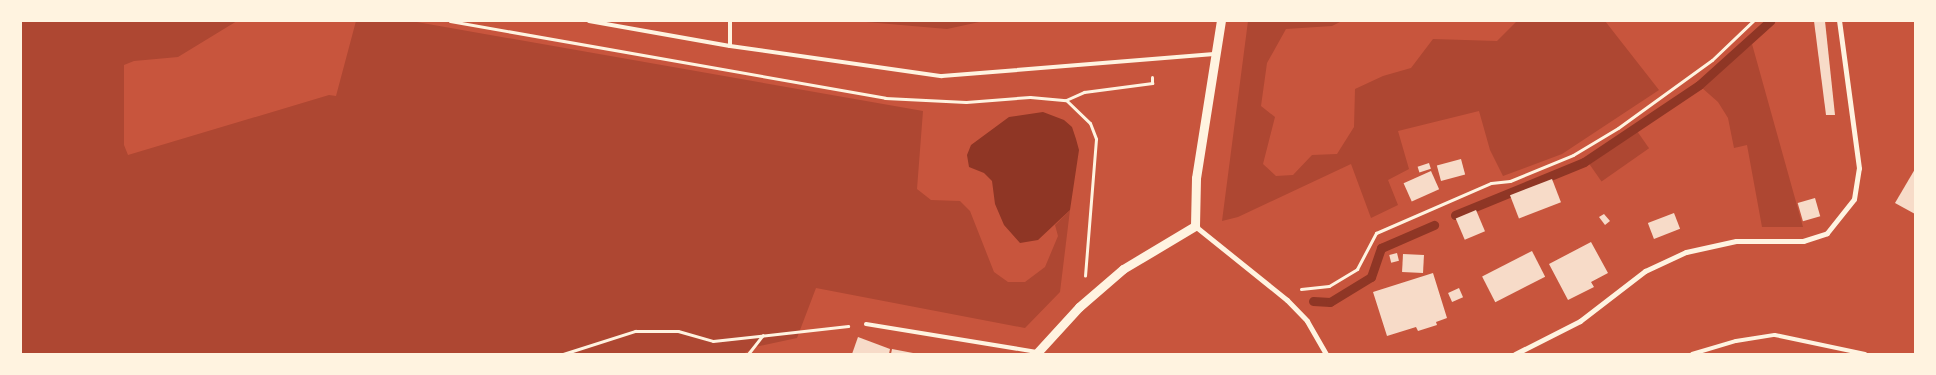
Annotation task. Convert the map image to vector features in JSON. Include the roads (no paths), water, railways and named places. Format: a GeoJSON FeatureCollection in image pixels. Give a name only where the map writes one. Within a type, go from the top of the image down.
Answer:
{"type":"FeatureCollection","features":[{"type":"Feature","properties":{"kind":"street"},"geometry":{"type":"LineString","coordinates":[[1195,226],[1196,178],[1214,54],[1221,21]]}},
{"type":"Feature","properties":{"kind":"street"},"geometry":{"type":"LineString","coordinates":[[1515,354],[1580,321],[1646,271],[1686,252],[1736,241],[1803,242],[1827,233],[1854,199],[1859,168],[1839,21]]}},
{"type":"Feature","properties":{"kind":"street"},"geometry":{"type":"LineString","coordinates":[[1195,226],[1287,300],[1308,321],[1326,354]]}},
{"type":"Feature","properties":{"kind":"street"},"geometry":{"type":"LineString","coordinates":[[1036,353],[1082,304],[1123,269],[1195,226]]}},
{"type":"Feature","properties":{"kind":"lane"},"geometry":{"type":"LineString","coordinates":[[589,21],[730,46],[942,76],[1214,54]]}},
{"type":"Feature","properties":{"kind":"lane"},"geometry":{"type":"LineString","coordinates":[[730,21],[730,46]]}},
{"type":"Feature","properties":{"kind":"lane"},"geometry":{"type":"LineString","coordinates":[[866,324],[1036,353]]}},
{"type":"Feature","properties":{"kind":"lane"},"geometry":{"type":"LineString","coordinates":[[1692,354],[1736,341],[1775,335],[1865,354]]}},
{"type":"Feature","properties":{"kind":"waterway"},"geometry":{"type":"LineString","coordinates":[[1455,215],[1584,162],[1699,85],[1770,21]]}},
{"type":"Feature","properties":{"kind":"waterway"},"geometry":{"type":"LineString","coordinates":[[1313,301],[1330,302],[1371,277],[1381,248],[1434,225]]}}]}
